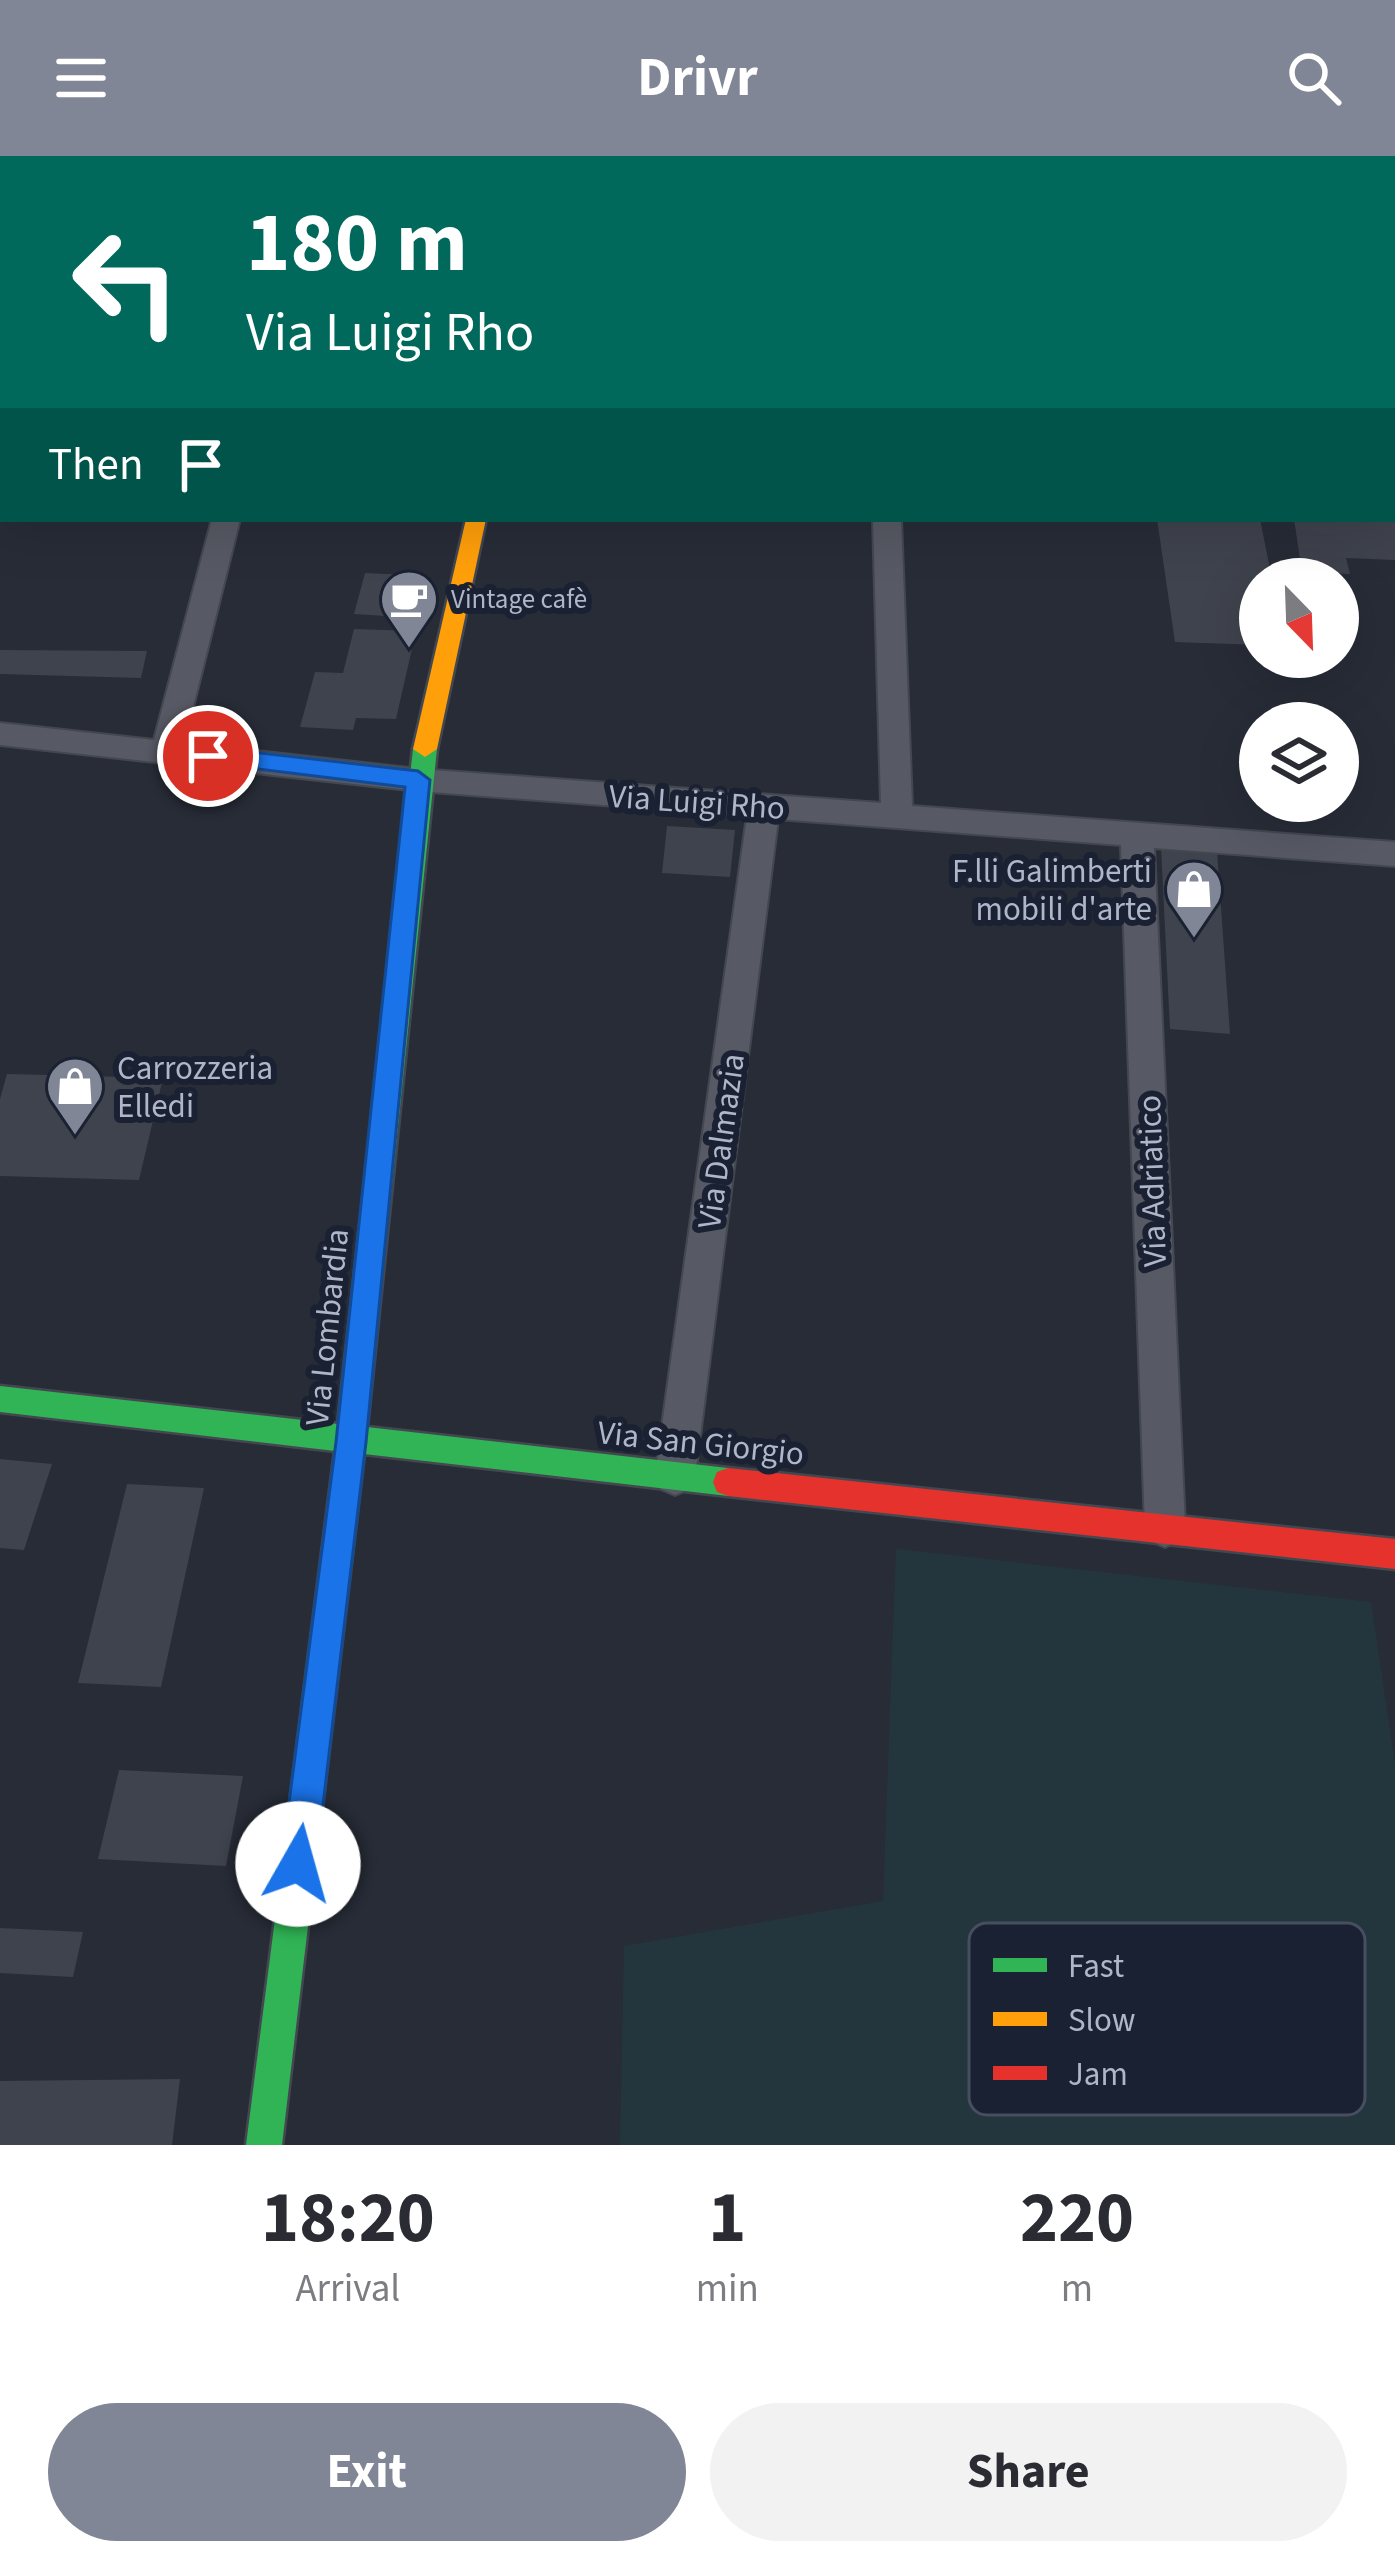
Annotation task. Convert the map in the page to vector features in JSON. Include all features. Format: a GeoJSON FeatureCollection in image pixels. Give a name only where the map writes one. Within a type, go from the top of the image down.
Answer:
{"type":"FeatureCollection","features":[{"type":"Feature","properties":{"kind":"street"},"geometry":{"type":"LineString","coordinates":[[166,751],[225,522]]}},
{"type":"Feature","properties":{"kind":"street","name":"Via Lombardia"},"geometry":{"type":"LineString","coordinates":[[264,2145],[351,1442],[418,780],[475,522]]}},
{"type":"Feature","properties":{"kind":"street"},"geometry":{"type":"LineString","coordinates":[[887,522],[897,817]]}},
{"type":"Feature","properties":{"kind":"street","name":"Via Luigi Rho"},"geometry":{"type":"LineString","coordinates":[[0,734],[418,780],[1395,854]]}},
{"type":"Feature","properties":{"kind":"street","name":"Via Dalmazia"},"geometry":{"type":"LineString","coordinates":[[675,1476],[764,806]]}},
{"type":"Feature","properties":{"kind":"street","name":"Via Adriatico"},"geometry":{"type":"LineString","coordinates":[[1136,835],[1165,1527]]}},
{"type":"Feature","properties":{"kind":"street","name":"Via San Giorgio"},"geometry":{"type":"LineString","coordinates":[[0,1399],[351,1442],[1395,1554]]}},
{"type":"Feature","properties":{"kind":"shaded area"},"geometry":{"type":"Polygon","coordinates":[[[896,1549],[1371,1602],[1395,1765],[1395,2145],[620,2145],[624,1946],[883,1901],[896,1549]]]}},
{"type":"Feature","properties":{"kind":"building"},"geometry":{"type":"Polygon","coordinates":[[[1157,522],[1261,522],[1268,558],[1239,558],[1239,644],[1175,642],[1157,522]]]}},
{"type":"Feature","properties":{"kind":"building"},"geometry":{"type":"Polygon","coordinates":[[[1294,522],[1395,522],[1395,560],[1300,558],[1294,522]]]}},
{"type":"Feature","properties":{"kind":"building"},"geometry":{"type":"Polygon","coordinates":[[[365,573],[428,576],[418,618],[354,614],[365,573]]]}},
{"type":"Feature","properties":{"kind":"building"},"geometry":{"type":"Polygon","coordinates":[[[354,629],[416,631],[396,719],[356,718],[353,730],[300,727],[315,672],[343,673],[354,629]]]}},
{"type":"Feature","properties":{"kind":"building"},"geometry":{"type":"Polygon","coordinates":[[[0,650],[147,651],[141,678],[0,674],[0,650]]]}},
{"type":"Feature","properties":{"kind":"building"},"geometry":{"type":"Polygon","coordinates":[[[667,826],[735,830],[730,877],[662,873],[667,826]]]}},
{"type":"Feature","properties":{"kind":"building","name":"F.lli Galimberti mobili d'arte"},"geometry":{"type":"Polygon","coordinates":[[[1161,847],[1217,851],[1230,1034],[1170,1029],[1161,847]]]}},
{"type":"Feature","properties":{"kind":"building","name":"Carrozzeria Elledi"},"geometry":{"type":"Polygon","coordinates":[[[7,1074],[163,1078],[139,1180],[0,1176],[0,1099],[7,1074]]]}},
{"type":"Feature","properties":{"kind":"building"},"geometry":{"type":"Polygon","coordinates":[[[0,1459],[52,1464],[24,1550],[0,1548],[0,1459]]]}},
{"type":"Feature","properties":{"kind":"building"},"geometry":{"type":"Polygon","coordinates":[[[127,1484],[204,1488],[161,1687],[78,1683],[127,1484]]]}},
{"type":"Feature","properties":{"kind":"building"},"geometry":{"type":"Polygon","coordinates":[[[119,1770],[243,1776],[226,1866],[98,1859],[119,1770]]]}},
{"type":"Feature","properties":{"kind":"building"},"geometry":{"type":"Polygon","coordinates":[[[0,1928],[83,1932],[73,1977],[0,1973],[0,1928]]]}},
{"type":"Feature","properties":{"kind":"building"},"geometry":{"type":"Polygon","coordinates":[[[180,2079],[172,2145],[0,2145],[0,2081],[180,2079]]]}},
{"type":"Feature","properties":{"kind":"traffic: fast"},"geometry":{"type":"LineString","coordinates":[[264,2145],[351,1442],[425,749]]}},
{"type":"Feature","properties":{"kind":"traffic: fast"},"geometry":{"type":"LineString","coordinates":[[0,1399],[728,1482]]}},
{"type":"Feature","properties":{"kind":"traffic: slow"},"geometry":{"type":"LineString","coordinates":[[425,749],[475,522]]}},
{"type":"Feature","properties":{"kind":"traffic: jam"},"geometry":{"type":"LineString","coordinates":[[728,1482],[1395,1554]]}},
{"type":"Feature","properties":{"kind":"place","name":"Vintage cafè"},"geometry":{"type":"Point","coordinates":[409,650]}},
{"type":"Feature","properties":{"kind":"place","name":"F.lli Galimberti mobili d'arte"},"geometry":{"type":"Point","coordinates":[1194,940]}},
{"type":"Feature","properties":{"kind":"place","name":"Carrozzeria Elledi"},"geometry":{"type":"Point","coordinates":[75,1137]}},
{"type":"Feature","properties":{"kind":"route"},"geometry":{"type":"LineString","coordinates":[[208,756],[418,780],[351,1442],[298,1864]]}}]}
